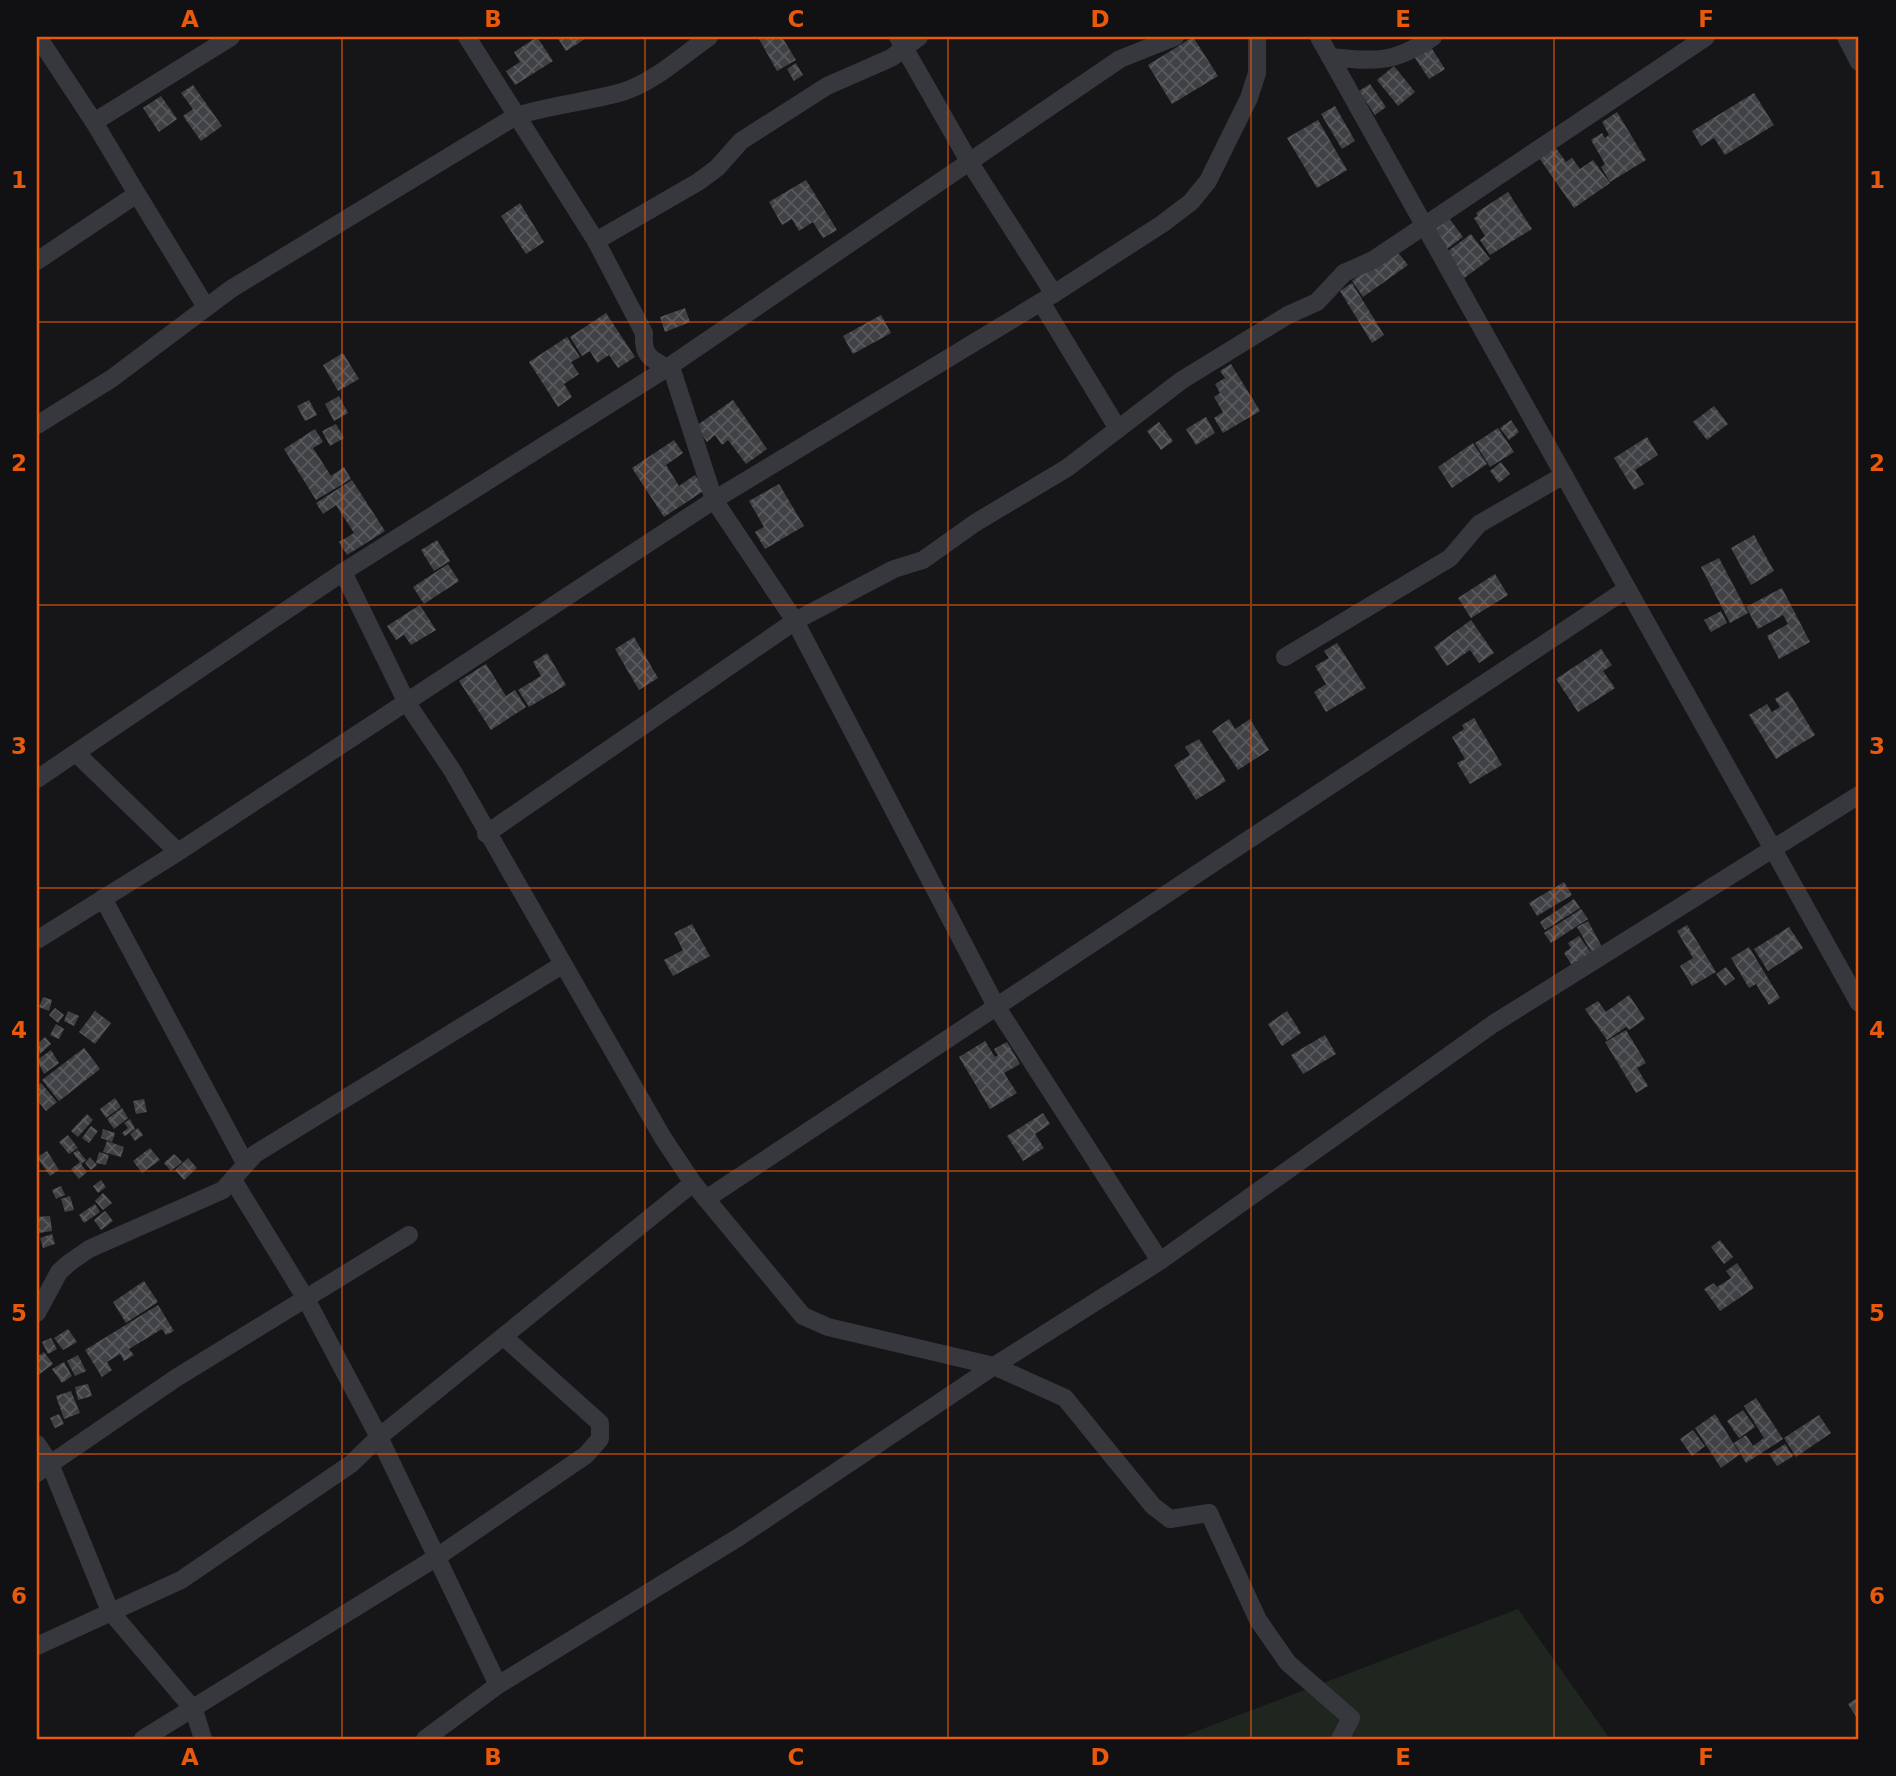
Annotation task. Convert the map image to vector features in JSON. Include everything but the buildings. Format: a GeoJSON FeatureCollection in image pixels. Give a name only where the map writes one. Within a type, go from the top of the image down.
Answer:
{"type":"FeatureCollection","features":[{"type":"Feature","properties":{"kind":"street"},"geometry":{"type":"LineString","coordinates":[[38,37],[94,122],[206,307]]}},
{"type":"Feature","properties":{"kind":"street"},"geometry":{"type":"LineString","coordinates":[[94,122],[231,37]]}},
{"type":"Feature","properties":{"kind":"street"},"geometry":{"type":"LineString","coordinates":[[467,37],[596,242],[644,332],[643,343],[651,360],[673,373],[714,500],[795,621],[996,1006],[1160,1261]]}},
{"type":"Feature","properties":{"kind":"street"},"geometry":{"type":"LineString","coordinates":[[37,425],[111,379],[231,289],[516,116],[546,106],[624,92],[709,37]]}},
{"type":"Feature","properties":{"kind":"street"},"geometry":{"type":"LineString","coordinates":[[37,779],[343,572],[667,368],[1120,59],[1175,37]]}},
{"type":"Feature","properties":{"kind":"street"},"geometry":{"type":"LineString","coordinates":[[37,940],[178,852],[335,746],[407,703],[714,500],[1048,298],[1162,224],[1191,202],[1208,181],[1249,98],[1257,72],[1257,37]]}},
{"type":"Feature","properties":{"kind":"street"},"geometry":{"type":"LineString","coordinates":[[1318,37],[1859,1003]]}},
{"type":"Feature","properties":{"kind":"street"},"geometry":{"type":"LineString","coordinates":[[1330,57],[1374,62],[1393,59],[1406,55],[1433,37]]}},
{"type":"Feature","properties":{"kind":"street"},"geometry":{"type":"LineString","coordinates":[[486,834],[795,621],[894,569],[923,560],[975,523],[1068,468],[1182,380],[1287,315],[1317,302],[1344,273],[1373,260],[1706,37]]}},
{"type":"Feature","properties":{"kind":"street"},"geometry":{"type":"LineString","coordinates":[[1846,37],[1859,62]]}},
{"type":"Feature","properties":{"kind":"street"},"geometry":{"type":"LineString","coordinates":[[596,242],[698,182],[717,167],[741,141],[827,86],[877,66],[907,40],[970,163],[1048,298],[1118,429]]}},
{"type":"Feature","properties":{"kind":"street"},"geometry":{"type":"LineString","coordinates":[[37,261],[137,194]]}},
{"type":"Feature","properties":{"kind":"street"},"geometry":{"type":"LineString","coordinates":[[1285,657],[1450,558],[1479,524],[1564,475]]}},
{"type":"Feature","properties":{"kind":"street"},"geometry":{"type":"LineString","coordinates":[[343,572],[407,703],[452,769],[486,834],[562,965],[693,1183],[803,1316],[814,1323],[994,1366],[1066,1398],[1153,1506],[1170,1519],[1209,1513],[1258,1620],[1287,1663],[1351,1718],[1339,1739]]}},
{"type":"Feature","properties":{"kind":"street"},"geometry":{"type":"LineString","coordinates":[[706,1199],[1627,589]]}},
{"type":"Feature","properties":{"kind":"street"},"geometry":{"type":"LineString","coordinates":[[77,754],[178,852]]}},
{"type":"Feature","properties":{"kind":"street"},"geometry":{"type":"LineString","coordinates":[[425,1739],[498,1685],[739,1537],[994,1366],[1160,1261],[1493,1024],[1859,794]]}},
{"type":"Feature","properties":{"kind":"street"},"geometry":{"type":"LineString","coordinates":[[103,898],[245,1163]]}},
{"type":"Feature","properties":{"kind":"street"},"geometry":{"type":"LineString","coordinates":[[37,1313],[59,1272],[89,1249],[223,1190],[245,1163],[265,1147],[562,965]]}},
{"type":"Feature","properties":{"kind":"street"},"geometry":{"type":"LineString","coordinates":[[233,1180],[306,1299],[379,1437],[498,1685]]}},
{"type":"Feature","properties":{"kind":"street"},"geometry":{"type":"LineString","coordinates":[[37,1646],[181,1580],[351,1464],[379,1437],[693,1183]]}},
{"type":"Feature","properties":{"kind":"street"},"geometry":{"type":"LineString","coordinates":[[43,1469],[167,1384],[409,1235]]}},
{"type":"Feature","properties":{"kind":"street"},"geometry":{"type":"LineString","coordinates":[[143,1739],[194,1710],[437,1557],[586,1455],[600,1439],[600,1423],[504,1337]]}},
{"type":"Feature","properties":{"kind":"street"},"geometry":{"type":"LineString","coordinates":[[37,1444],[43,1469],[110,1611],[194,1710],[203,1739]]}},
{"type":"Feature","properties":{"kind":"shaded area"},"geometry":{"type":"Polygon","coordinates":[[[1518,1609],[1610,1739],[1176,1739],[1518,1609]]]}}]}
